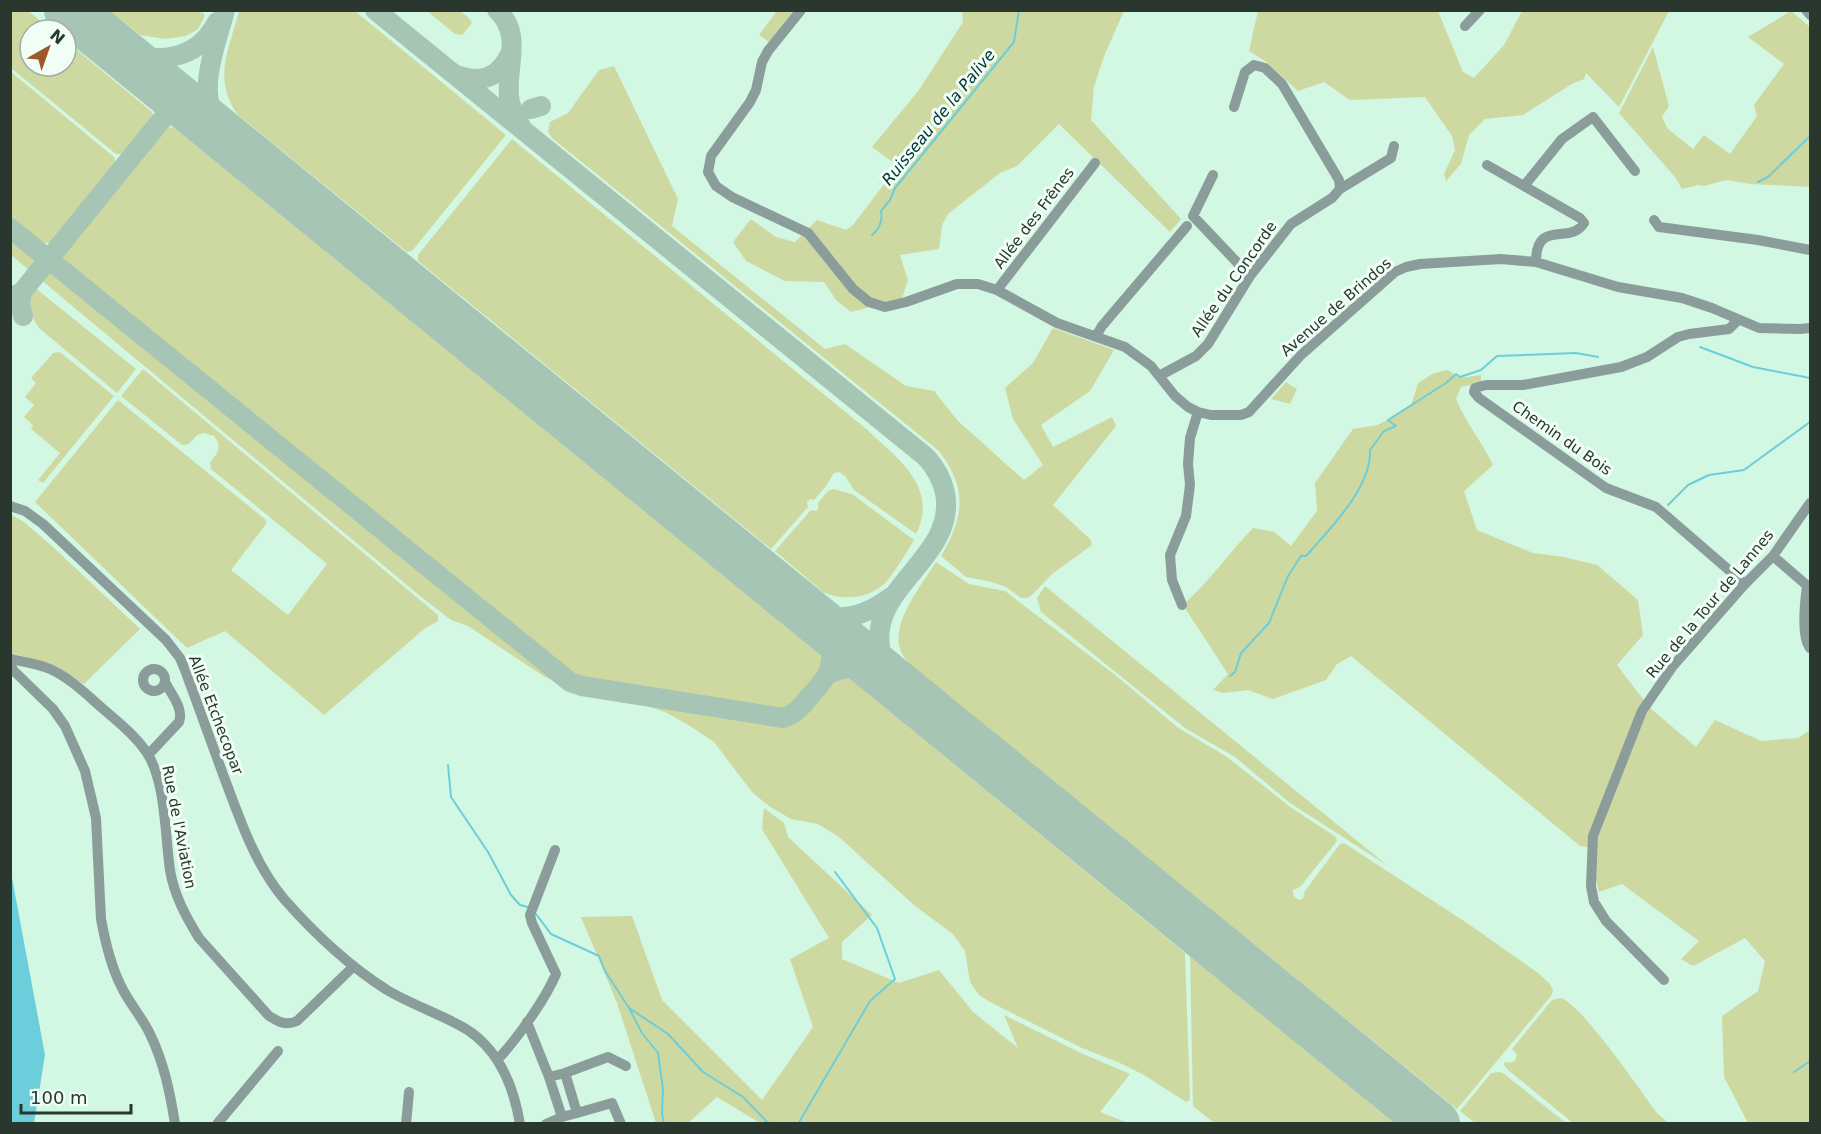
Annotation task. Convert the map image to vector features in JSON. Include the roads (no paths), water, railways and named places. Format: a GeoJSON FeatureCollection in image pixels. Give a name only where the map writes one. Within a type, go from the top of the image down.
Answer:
{"type":"FeatureCollection","features":[{"type":"Feature","properties":{"kind":"street"},"geometry":{"type":"LineString","coordinates":[[801,10],[768,51],[762,62],[756,90],[750,102],[711,156],[708,172],[711,180],[732,196],[808,233],[853,289],[869,302],[885,307],[906,303],[957,284],[978,284],[997,291],[1057,323],[1125,347],[1140,356],[1175,396],[1198,412],[1190,438],[1188,464],[1190,485],[1186,516],[1170,555],[1172,580],[1182,605]]}},
{"type":"Feature","properties":{"kind":"street"},"geometry":{"type":"LineString","coordinates":[[1465,26],[1480,10]]}},
{"type":"Feature","properties":{"kind":"street"},"geometry":{"type":"LineString","coordinates":[[1806,10],[1810,15]]}},
{"type":"Feature","properties":{"kind":"street"},"geometry":{"type":"LineString","coordinates":[[1234,107],[1245,72],[1254,65],[1265,68],[1282,84],[1339,180],[1340,189]]}},
{"type":"Feature","properties":{"kind":"street"},"geometry":{"type":"LineString","coordinates":[[1524,186],[1562,139],[1593,117],[1635,171]]}},
{"type":"Feature","properties":{"kind":"street","name":"Allée du Concorde"},"geometry":{"type":"LineString","coordinates":[[1159,376],[1196,356],[1209,344],[1250,276],[1291,224],[1332,198],[1340,189],[1391,158],[1394,146]]}},
{"type":"Feature","properties":{"kind":"street","name":"Allée des Frênes"},"geometry":{"type":"LineString","coordinates":[[997,291],[1095,163]]}},
{"type":"Feature","properties":{"kind":"street"},"geometry":{"type":"LineString","coordinates":[[1487,165],[1584,223],[1577,231],[1547,236],[1540,241],[1536,249],[1536,262]]}},
{"type":"Feature","properties":{"kind":"street"},"geometry":{"type":"LineString","coordinates":[[1213,175],[1193,216],[1250,276]]}},
{"type":"Feature","properties":{"kind":"street"},"geometry":{"type":"LineString","coordinates":[[1654,220],[1659,226],[1810,250]]}},
{"type":"Feature","properties":{"kind":"street"},"geometry":{"type":"LineString","coordinates":[[1096,336],[1187,226]]}},
{"type":"Feature","properties":{"kind":"street","name":"Avenue de Brindos"},"geometry":{"type":"LineString","coordinates":[[1198,412],[1211,415],[1241,415],[1249,412],[1301,355],[1395,272],[1420,264],[1501,259],[1536,262],[1618,287],[1682,298],[1759,328],[1810,328]]}},
{"type":"Feature","properties":{"kind":"street","name":"Chemin du Bois"},"geometry":{"type":"LineString","coordinates":[[1738,320],[1729,329],[1678,337],[1647,357],[1621,367],[1523,385],[1486,386],[1475,388],[1474,392],[1479,398],[1606,488],[1656,507],[1745,584]]}},
{"type":"Feature","properties":{"kind":"street","name":"Rue de la Tour de Lannes"},"geometry":{"type":"LineString","coordinates":[[1664,980],[1606,921],[1594,902],[1591,886],[1593,836],[1642,711],[1673,666],[1773,555],[1810,503]]}},
{"type":"Feature","properties":{"kind":"street","name":"Allée Etchecopar"},"geometry":{"type":"LineString","coordinates":[[10,506],[25,511],[43,524],[173,648],[185,670],[239,817],[272,883],[307,924],[354,966]]}},
{"type":"Feature","properties":{"kind":"street"},"geometry":{"type":"LineString","coordinates":[[1773,555],[1809,587],[1805,635],[1810,648]]}},
{"type":"Feature","properties":{"kind":"street"},"geometry":{"type":"LineString","coordinates":[[11,659],[13,670],[53,709],[65,726],[85,771],[96,818],[101,919],[104,935],[121,986],[150,1033],[160,1059],[169,1088],[175,1124]]}},
{"type":"Feature","properties":{"kind":"street","name":"Rue de l'Aviation"},"geometry":{"type":"LineString","coordinates":[[11,659],[52,670],[71,681],[110,715],[148,755],[156,777],[164,813],[171,872],[182,906],[199,938],[269,1016],[289,1024],[297,1021],[354,966]]}},
{"type":"Feature","properties":{"kind":"street"},"geometry":{"type":"LineString","coordinates":[[148,755],[179,722],[181,716],[180,709],[165,682]]}},
{"type":"Feature","properties":{"kind":"street"},"geometry":{"type":"LineString","coordinates":[[498,1059],[527,1022],[556,974],[530,915],[555,850]]}},
{"type":"Feature","properties":{"kind":"street"},"geometry":{"type":"LineString","coordinates":[[354,966],[387,990],[475,1035],[498,1059],[512,1089],[520,1124]]}},
{"type":"Feature","properties":{"kind":"street"},"geometry":{"type":"LineString","coordinates":[[527,1022],[562,1117]]}},
{"type":"Feature","properties":{"kind":"street"},"geometry":{"type":"LineString","coordinates":[[217,1124],[278,1051]]}},
{"type":"Feature","properties":{"kind":"street"},"geometry":{"type":"LineString","coordinates":[[549,1077],[608,1057],[626,1066]]}},
{"type":"Feature","properties":{"kind":"street"},"geometry":{"type":"LineString","coordinates":[[565,1073],[577,1113]]}},
{"type":"Feature","properties":{"kind":"street"},"geometry":{"type":"LineString","coordinates":[[406,1124],[410,1092]]}},
{"type":"Feature","properties":{"kind":"street"},"geometry":{"type":"LineString","coordinates":[[546,1124],[562,1117],[612,1103],[621,1124]]}},
{"type":"Feature","properties":{"kind":"water"},"geometry":{"type":"Polygon","coordinates":[[[10,867],[45,1055],[34,1123],[11,1123],[10,867]]]}},
{"type":"Feature","properties":{"kind":"waterway","name":"Ruisseau de la Palive"},"geometry":{"type":"LineString","coordinates":[[872,235],[880,224],[881,211],[890,200],[895,188],[1014,42],[1019,10]]}},
{"type":"Feature","properties":{"kind":"waterway"},"geometry":{"type":"LineString","coordinates":[[1758,182],[1768,177],[1810,136]]}},
{"type":"Feature","properties":{"kind":"waterway"},"geometry":{"type":"LineString","coordinates":[[1700,347],[1753,367],[1810,378]]}},
{"type":"Feature","properties":{"kind":"waterway"},"geometry":{"type":"LineString","coordinates":[[1230,676],[1235,672],[1241,653],[1269,623],[1288,576],[1301,556],[1306,556],[1326,534],[1357,493],[1369,464],[1370,450],[1384,431],[1396,426],[1388,420],[1446,383],[1456,374],[1460,377],[1481,370],[1497,356],[1576,353],[1598,357]]}},
{"type":"Feature","properties":{"kind":"waterway"},"geometry":{"type":"LineString","coordinates":[[1668,505],[1688,485],[1709,475],[1744,470],[1810,422]]}},
{"type":"Feature","properties":{"kind":"waterway"},"geometry":{"type":"LineString","coordinates":[[448,765],[451,797],[488,852],[511,895],[520,905],[528,907]]}},
{"type":"Feature","properties":{"kind":"waterway"},"geometry":{"type":"LineString","coordinates":[[798,1124],[870,1001],[895,979],[877,928],[835,872]]}},
{"type":"Feature","properties":{"kind":"waterway"},"geometry":{"type":"LineString","coordinates":[[536,914],[551,934],[599,956],[605,971],[642,1033],[658,1053],[663,1089],[664,1124]]}},
{"type":"Feature","properties":{"kind":"waterway"},"geometry":{"type":"LineString","coordinates":[[629,1008],[668,1034],[703,1072],[743,1097],[769,1124]]}},
{"type":"Feature","properties":{"kind":"waterway"},"geometry":{"type":"LineString","coordinates":[[1794,1072],[1810,1061]]}}]}
